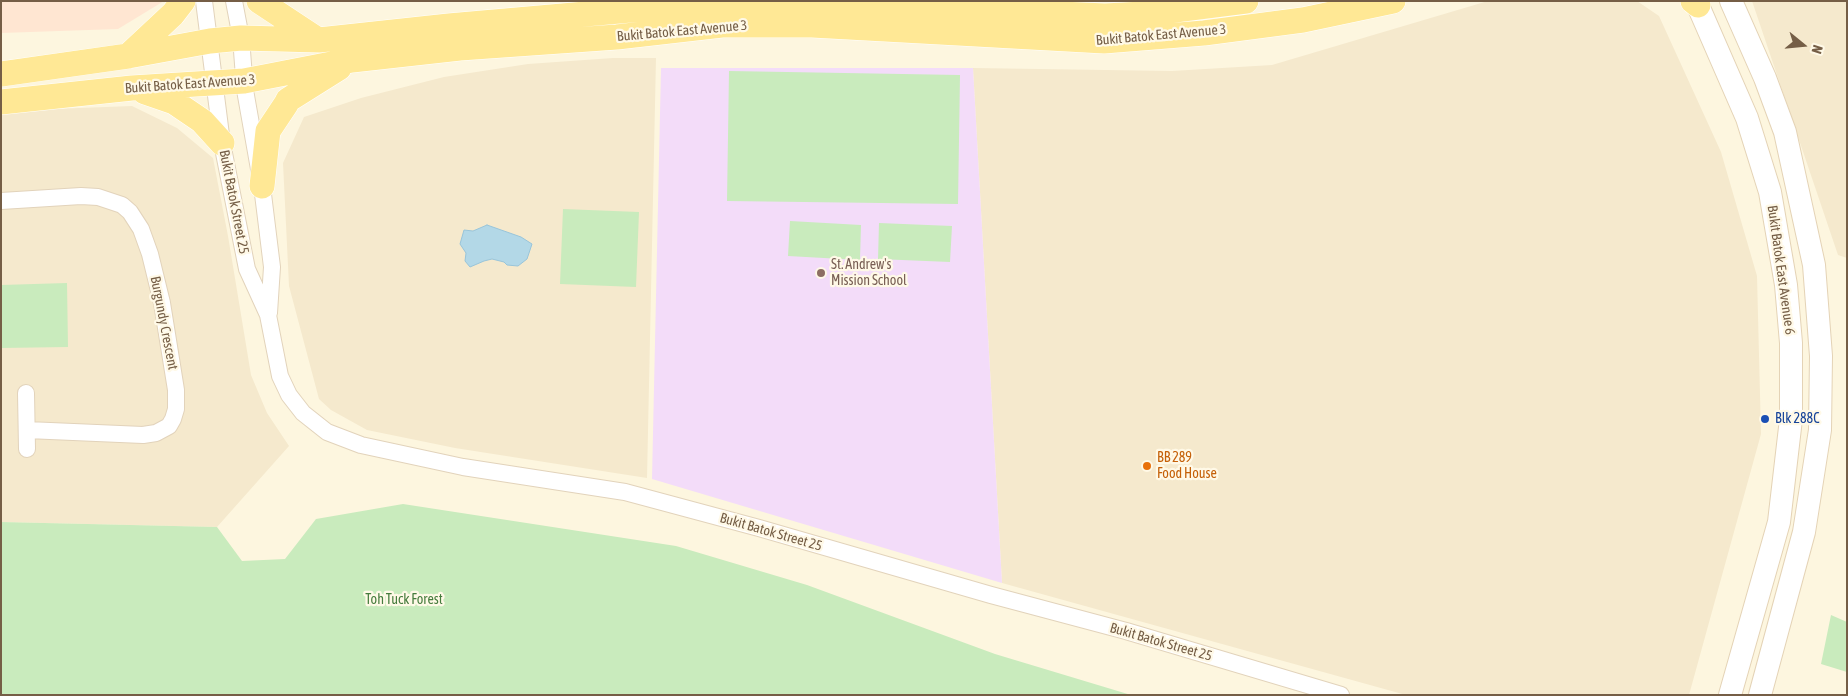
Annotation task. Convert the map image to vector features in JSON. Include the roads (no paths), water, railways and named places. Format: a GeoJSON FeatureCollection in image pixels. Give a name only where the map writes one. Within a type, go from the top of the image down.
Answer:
{"type":"FeatureCollection","features":[{"type":"Feature","properties":{"kind":"main road"},"geometry":{"type":"LineString","coordinates":[[128,56],[173,14],[183,1]]}},
{"type":"Feature","properties":{"kind":"main road"},"geometry":{"type":"LineString","coordinates":[[259,1],[319,40]]}},
{"type":"Feature","properties":{"kind":"main road","name":"Bukit Batok East Avenue 3"},"geometry":{"type":"LineString","coordinates":[[1,74],[241,38],[319,40],[449,26],[720,2],[987,6],[1105,16],[1143,14],[1246,1]]}},
{"type":"Feature","properties":{"kind":"main road","name":"Bukit Batok East Avenue 3"},"geometry":{"type":"LineString","coordinates":[[1,102],[132,88],[244,81],[352,60],[460,48],[617,37],[722,25],[812,25],[1104,42],[1204,33],[1303,20],[1393,1]]}},
{"type":"Feature","properties":{"kind":"main road","name":"Bukit Batok East Avenue 6"},"geometry":{"type":"LineString","coordinates":[[1731,1],[1765,78],[1785,132],[1814,265],[1821,356],[1820,430],[1804,532],[1760,695]]}},
{"type":"Feature","properties":{"kind":"main road","name":"Bukit Batok East Avenue 6"},"geometry":{"type":"LineString","coordinates":[[1696,2],[1747,118],[1770,192],[1786,285],[1791,343],[1791,419],[1779,522],[1730,695]]}},
{"type":"Feature","properties":{"kind":"main road"},"geometry":{"type":"LineString","coordinates":[[262,186],[268,132],[288,100],[352,60]]}},
{"type":"Feature","properties":{"kind":"main road"},"geometry":{"type":"LineString","coordinates":[[132,88],[174,102],[202,121],[222,143]]}},
{"type":"Feature","properties":{"kind":"street","name":"Bukit Batok Street 25"},"geometry":{"type":"LineString","coordinates":[[204,1],[222,143],[247,269],[268,315],[280,376],[289,395],[303,413],[327,432],[361,445],[463,467],[625,492],[1126,631],[1341,695]]}},
{"type":"Feature","properties":{"kind":"street","name":"Bukit Batok Street 25"},"geometry":{"type":"LineString","coordinates":[[234,1],[241,38],[244,81],[262,186],[272,267],[268,315]]}},
{"type":"Feature","properties":{"kind":"street","name":"Burgundy Crescent"},"geometry":{"type":"LineString","coordinates":[[1,202],[81,196],[98,197],[122,205],[130,212],[141,229],[150,254],[162,303],[176,390],[176,409],[173,419],[169,426],[156,433],[143,435],[27,430]]}},
{"type":"Feature","properties":{"kind":"street"},"geometry":{"type":"LineString","coordinates":[[26,393],[28,449]]}},
{"type":"Feature","properties":{"kind":"water"},"geometry":{"type":"Polygon","coordinates":[[[487,225],[521,237],[532,244],[527,259],[518,266],[507,265],[504,262],[492,259],[470,267],[465,261],[466,253],[460,244],[464,230],[473,231],[487,225]]]}},
{"type":"Feature","properties":{"kind":"place","name":"St. Andrew's Mission School"},"geometry":{"type":"Point","coordinates":[821,273]}},
{"type":"Feature","properties":{"kind":"place","name":"Blk 288C"},"geometry":{"type":"Point","coordinates":[1765,419]}},
{"type":"Feature","properties":{"kind":"place","name":"BB 289 Food House"},"geometry":{"type":"Point","coordinates":[1147,466]}},
{"type":"Feature","properties":{"kind":"park label","name":"Toh Tuck Forest"},"geometry":{"type":"Point","coordinates":[404,600]}}]}
